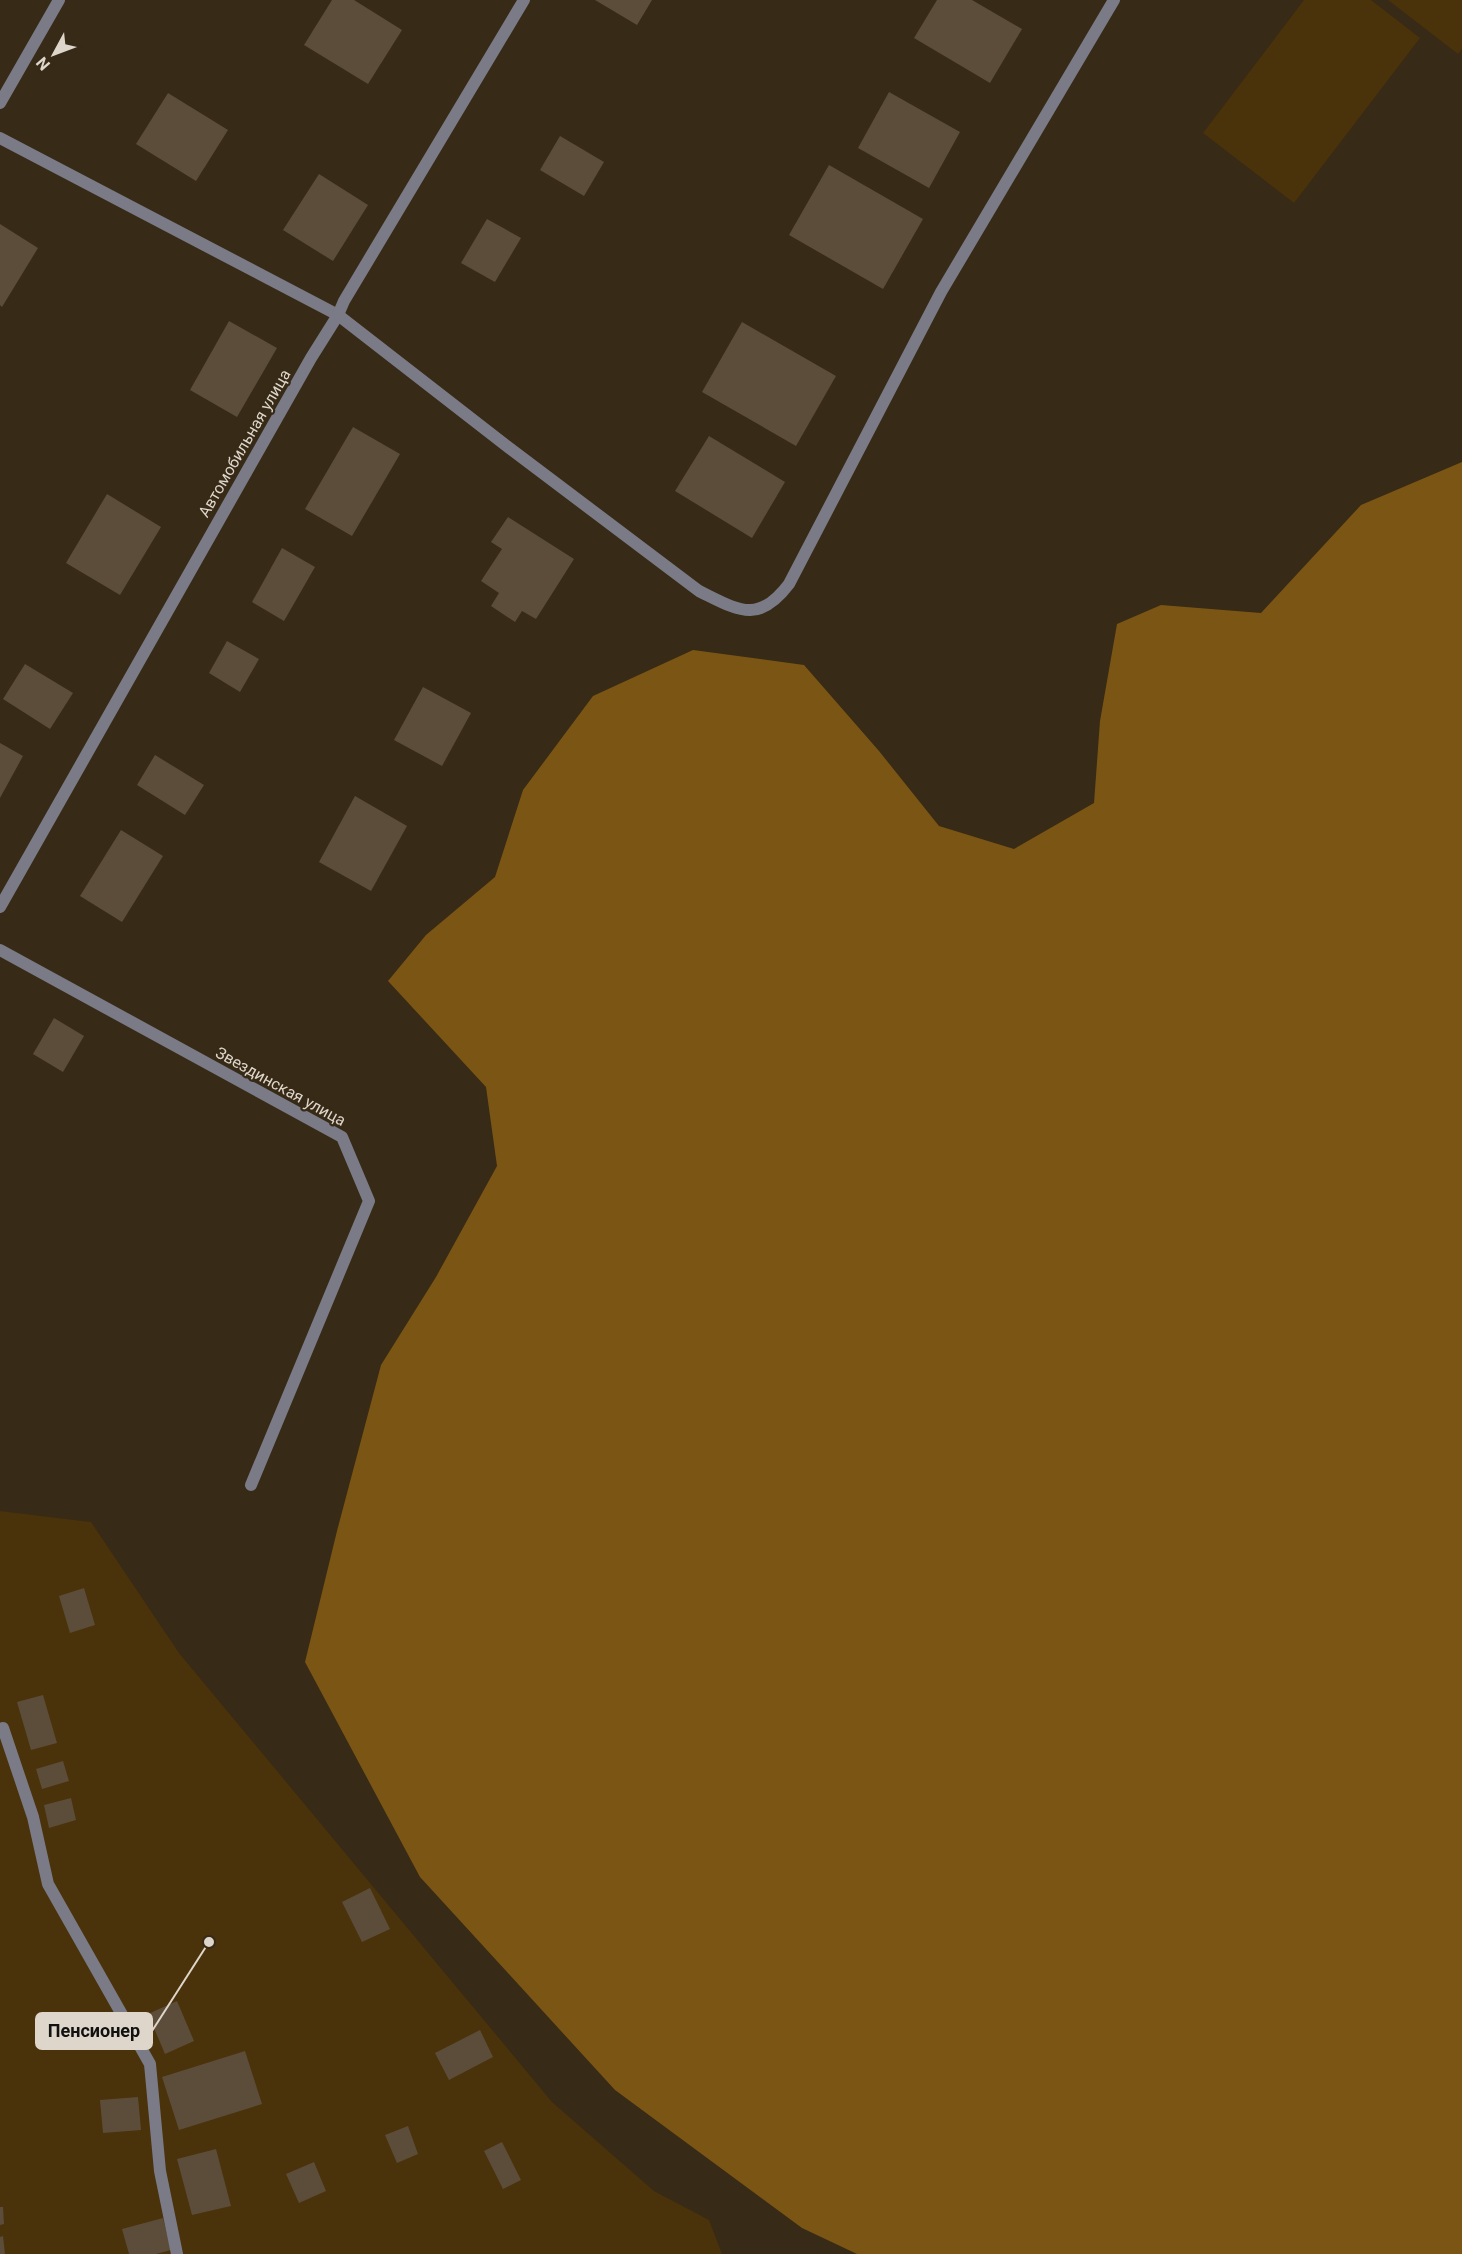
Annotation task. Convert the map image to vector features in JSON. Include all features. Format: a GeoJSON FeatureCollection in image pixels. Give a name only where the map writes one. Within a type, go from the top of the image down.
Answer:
{"type":"FeatureCollection","features":[{"type":"Feature","properties":{"kind":"street"},"geometry":{"type":"LineString","coordinates":[[0,103],[59,0]]}},
{"type":"Feature","properties":{"kind":"street","name":"Автомобильная улица"},"geometry":{"type":"LineString","coordinates":[[0,907],[311,358],[524,0]]}},
{"type":"Feature","properties":{"kind":"street"},"geometry":{"type":"LineString","coordinates":[[0,138],[338,315],[699,591],[731,607],[754,611],[769,606],[789,584],[941,292],[1114,0]]}},
{"type":"Feature","properties":{"kind":"street","name":"Звездинская улица"},"geometry":{"type":"LineString","coordinates":[[0,950],[342,1137],[369,1201],[251,1485]]}},
{"type":"Feature","properties":{"kind":"street"},"geometry":{"type":"LineString","coordinates":[[3,1728],[33,1817],[48,1884],[150,2064],[160,2171],[177,2254]]}},
{"type":"Feature","properties":{"kind":"shaded area"},"geometry":{"type":"Polygon","coordinates":[[[1304,0],[1371,0],[1420,38],[1294,203],[1203,133],[1304,0]]]}},
{"type":"Feature","properties":{"kind":"shaded area"},"geometry":{"type":"Polygon","coordinates":[[[1388,0],[1462,0],[1462,49],[1458,54],[1388,0]]]}},
{"type":"Feature","properties":{"kind":"shaded area"},"geometry":{"type":"Polygon","coordinates":[[[1462,462],[1462,2254],[857,2254],[802,2228],[615,2090],[420,1877],[305,1662],[381,1365],[436,1277],[497,1166],[486,1087],[388,981],[426,935],[495,877],[523,790],[593,696],[693,650],[804,665],[879,751],[939,826],[1014,849],[1094,803],[1100,721],[1117,624],[1161,605],[1261,613],[1361,505],[1462,462]]]}},
{"type":"Feature","properties":{"kind":"shaded area"},"geometry":{"type":"Polygon","coordinates":[[[0,1511],[91,1522],[179,1653],[552,2102],[654,2191],[709,2220],[722,2254],[0,2254],[0,1511]]]}},
{"type":"Feature","properties":{"kind":"building"},"geometry":{"type":"Polygon","coordinates":[[[332,0],[354,0],[402,30],[368,84],[304,45],[332,0]]]}},
{"type":"Feature","properties":{"kind":"building"},"geometry":{"type":"Polygon","coordinates":[[[595,0],[652,0],[637,25],[595,0]]]}},
{"type":"Feature","properties":{"kind":"building"},"geometry":{"type":"Polygon","coordinates":[[[937,0],[972,0],[1022,29],[990,83],[914,38],[937,0]]]}},
{"type":"Feature","properties":{"kind":"building"},"geometry":{"type":"Polygon","coordinates":[[[889,92],[960,132],[929,188],[858,148],[889,92]]]}},
{"type":"Feature","properties":{"kind":"building"},"geometry":{"type":"Polygon","coordinates":[[[168,93],[228,130],[196,181],[136,144],[168,93]]]}},
{"type":"Feature","properties":{"kind":"building"},"geometry":{"type":"Polygon","coordinates":[[[560,136],[604,162],[584,196],[540,170],[560,136]]]}},
{"type":"Feature","properties":{"kind":"building"},"geometry":{"type":"Polygon","coordinates":[[[829,165],[923,219],[883,289],[789,235],[829,165]]]}},
{"type":"Feature","properties":{"kind":"building"},"geometry":{"type":"Polygon","coordinates":[[[319,174],[368,205],[333,261],[283,230],[319,174]]]}},
{"type":"Feature","properties":{"kind":"building"},"geometry":{"type":"Polygon","coordinates":[[[487,219],[521,238],[495,282],[461,263],[487,219]]]}},
{"type":"Feature","properties":{"kind":"building"},"geometry":{"type":"Polygon","coordinates":[[[0,224],[38,248],[2,307],[0,305],[0,224]]]}},
{"type":"Feature","properties":{"kind":"building"},"geometry":{"type":"Polygon","coordinates":[[[229,321],[277,348],[237,417],[190,390],[229,321]]]}},
{"type":"Feature","properties":{"kind":"building"},"geometry":{"type":"Polygon","coordinates":[[[742,322],[836,376],[796,446],[702,392],[742,322]]]}},
{"type":"Feature","properties":{"kind":"building"},"geometry":{"type":"Polygon","coordinates":[[[353,427],[400,454],[352,536],[305,509],[353,427]]]}},
{"type":"Feature","properties":{"kind":"building"},"geometry":{"type":"Polygon","coordinates":[[[709,436],[785,482],[752,538],[675,491],[709,436]]]}},
{"type":"Feature","properties":{"kind":"building"},"geometry":{"type":"Polygon","coordinates":[[[107,494],[161,527],[120,595],[66,563],[107,494]]]}},
{"type":"Feature","properties":{"kind":"building"},"geometry":{"type":"Polygon","coordinates":[[[508,517],[574,559],[536,619],[522,611],[515,622],[491,606],[499,593],[481,581],[502,549],[491,542],[508,517]]]}},
{"type":"Feature","properties":{"kind":"building"},"geometry":{"type":"Polygon","coordinates":[[[282,548],[315,567],[284,621],[252,602],[282,548]]]}},
{"type":"Feature","properties":{"kind":"building"},"geometry":{"type":"Polygon","coordinates":[[[227,641],[259,659],[240,692],[209,673],[227,641]]]}},
{"type":"Feature","properties":{"kind":"building"},"geometry":{"type":"Polygon","coordinates":[[[25,664],[73,693],[50,729],[3,699],[25,664]]]}},
{"type":"Feature","properties":{"kind":"building"},"geometry":{"type":"Polygon","coordinates":[[[423,687],[471,713],[442,766],[394,740],[423,687]]]}},
{"type":"Feature","properties":{"kind":"building"},"geometry":{"type":"Polygon","coordinates":[[[0,743],[23,756],[0,798],[0,743]]]}},
{"type":"Feature","properties":{"kind":"building"},"geometry":{"type":"Polygon","coordinates":[[[155,755],[204,785],[185,815],[137,785],[155,755]]]}},
{"type":"Feature","properties":{"kind":"building"},"geometry":{"type":"Polygon","coordinates":[[[355,796],[407,826],[371,891],[319,862],[355,796]]]}},
{"type":"Feature","properties":{"kind":"building"},"geometry":{"type":"Polygon","coordinates":[[[121,830],[163,856],[122,922],[80,896],[121,830]]]}},
{"type":"Feature","properties":{"kind":"building"},"geometry":{"type":"Polygon","coordinates":[[[54,1018],[84,1036],[63,1072],[33,1054],[54,1018]]]}},
{"type":"Feature","properties":{"kind":"building"},"geometry":{"type":"Polygon","coordinates":[[[84,1588],[95,1625],[70,1633],[59,1596],[84,1588]]]}},
{"type":"Feature","properties":{"kind":"building"},"geometry":{"type":"Polygon","coordinates":[[[43,1695],[57,1743],[31,1750],[17,1702],[43,1695]]]}},
{"type":"Feature","properties":{"kind":"building"},"geometry":{"type":"Polygon","coordinates":[[[63,1761],[69,1781],[42,1789],[36,1769],[63,1761]]]}},
{"type":"Feature","properties":{"kind":"building"},"geometry":{"type":"Polygon","coordinates":[[[71,1798],[76,1820],[49,1828],[44,1805],[71,1798]]]}},
{"type":"Feature","properties":{"kind":"building"},"geometry":{"type":"Polygon","coordinates":[[[370,1888],[390,1929],[362,1942],[342,1902],[370,1888]]]}},
{"type":"Feature","properties":{"kind":"building"},"geometry":{"type":"Polygon","coordinates":[[[177,2001],[194,2041],[165,2054],[148,2014],[177,2001]]]}},
{"type":"Feature","properties":{"kind":"building"},"geometry":{"type":"Polygon","coordinates":[[[480,2030],[493,2057],[449,2080],[435,2053],[480,2030]]]}},
{"type":"Feature","properties":{"kind":"building"},"geometry":{"type":"Polygon","coordinates":[[[245,2051],[262,2104],[179,2130],[162,2077],[245,2051]]]}},
{"type":"Feature","properties":{"kind":"building"},"geometry":{"type":"Polygon","coordinates":[[[138,2097],[141,2130],[103,2133],[100,2100],[138,2097]]]}},
{"type":"Feature","properties":{"kind":"building"},"geometry":{"type":"Polygon","coordinates":[[[408,2126],[418,2154],[397,2163],[385,2135],[408,2126]]]}},
{"type":"Feature","properties":{"kind":"building"},"geometry":{"type":"Polygon","coordinates":[[[502,2142],[521,2180],[503,2189],[484,2151],[502,2142]]]}},
{"type":"Feature","properties":{"kind":"building"},"geometry":{"type":"Polygon","coordinates":[[[216,2149],[231,2206],[192,2215],[177,2159],[216,2149]]]}},
{"type":"Feature","properties":{"kind":"building"},"geometry":{"type":"Polygon","coordinates":[[[314,2162],[326,2191],[299,2203],[286,2174],[314,2162]]]}},
{"type":"Feature","properties":{"kind":"building"},"geometry":{"type":"Polygon","coordinates":[[[0,2207],[3,2207],[4,2224],[0,2225],[0,2207]]]}},
{"type":"Feature","properties":{"kind":"building"},"geometry":{"type":"Polygon","coordinates":[[[163,2218],[171,2250],[156,2254],[129,2254],[122,2229],[163,2218]]]}},
{"type":"Feature","properties":{"kind":"building"},"geometry":{"type":"Polygon","coordinates":[[[3,2236],[5,2254],[0,2254],[0,2237],[3,2236]]]}},
{"type":"Feature","properties":{"kind":"place","name":"Пенсионер"},"geometry":{"type":"Point","coordinates":[209,1942]}}]}
